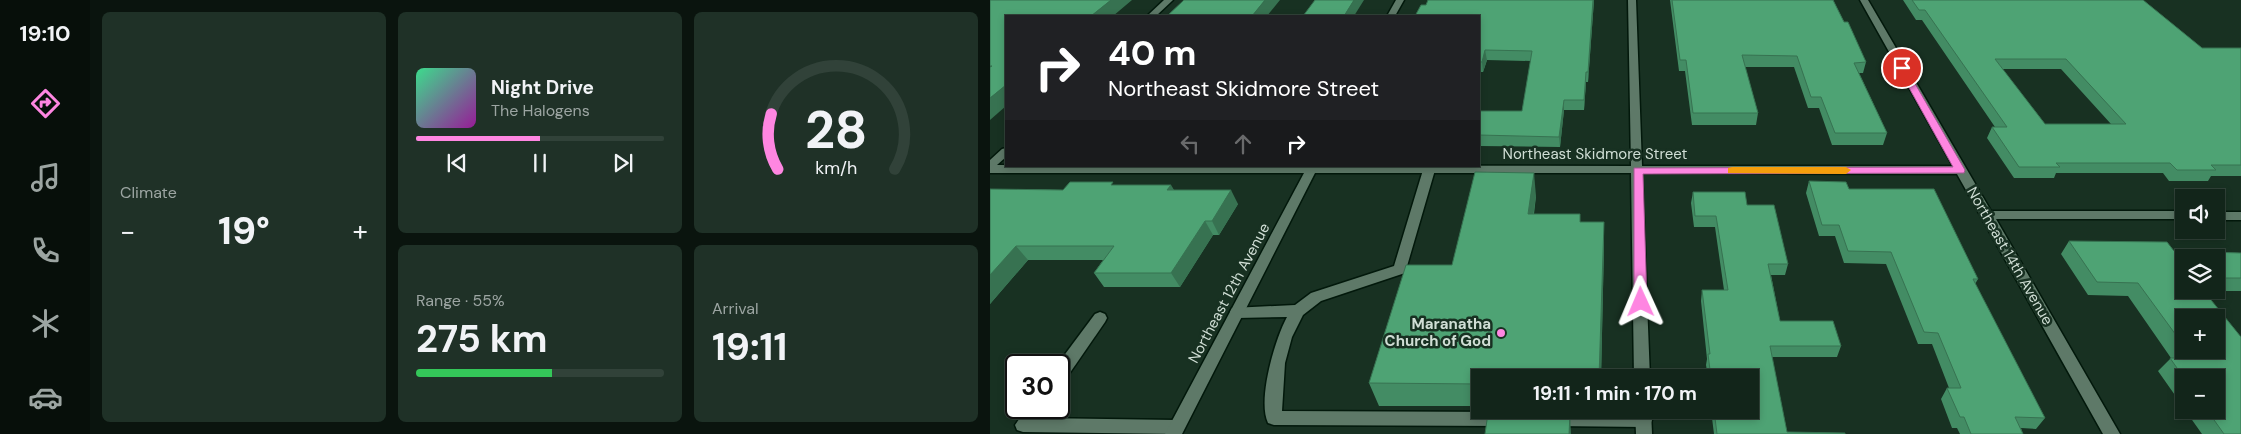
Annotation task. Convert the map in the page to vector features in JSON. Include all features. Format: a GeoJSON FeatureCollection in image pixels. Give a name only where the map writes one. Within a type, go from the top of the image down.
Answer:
{"type":"FeatureCollection","features":[{"type":"Feature","properties":{"kind":"street"},"geometry":{"type":"LineString","coordinates":[[1152,15],[1169,0]]}},
{"type":"Feature","properties":{"kind":"street"},"geometry":{"type":"LineString","coordinates":[[1392,15],[1400,0]]}},
{"type":"Feature","properties":{"kind":"street"},"geometry":{"type":"LineString","coordinates":[[1632,0],[1642,369]]}},
{"type":"Feature","properties":{"kind":"street","name":"Northeast 14th Avenue"},"geometry":{"type":"LineString","coordinates":[[1864,0],[2112,434]]}},
{"type":"Feature","properties":{"kind":"street"},"geometry":{"type":"LineString","coordinates":[[990,167],[1005,152]]}},
{"type":"Feature","properties":{"kind":"street","name":"Northeast Skidmore Street"},"geometry":{"type":"LineString","coordinates":[[990,167],[1429,170],[1960,170]]}},
{"type":"Feature","properties":{"kind":"street","name":"Northeast 12th Avenue"},"geometry":{"type":"LineString","coordinates":[[1174,431],[1312,168]]}},
{"type":"Feature","properties":{"kind":"street"},"geometry":{"type":"LineString","coordinates":[[1429,170],[1400,269],[1316,298],[1298,311],[1287,328],[1277,359],[1274,386],[1274,418],[1644,421]]}},
{"type":"Feature","properties":{"kind":"street"},"geometry":{"type":"LineString","coordinates":[[1986,215],[2175,216]]}},
{"type":"Feature","properties":{"kind":"street"},"geometry":{"type":"LineString","coordinates":[[2225,216],[2241,216]]}},
{"type":"Feature","properties":{"kind":"street"},"geometry":{"type":"LineString","coordinates":[[1237,312],[1298,311]]}},
{"type":"Feature","properties":{"kind":"street"},"geometry":{"type":"LineString","coordinates":[[1070,360],[1100,318]]}},
{"type":"Feature","properties":{"kind":"street"},"geometry":{"type":"LineString","coordinates":[[1020,429],[1028,419]]}},
{"type":"Feature","properties":{"kind":"street"},"geometry":{"type":"LineString","coordinates":[[1020,429],[1174,431]]}},
{"type":"Feature","properties":{"kind":"building"},"geometry":{"type":"Polygon","coordinates":[[[990,0],[1111,0],[1092,15],[1005,15],[1005,86],[990,98],[990,67],[992,66],[990,66],[990,0]]]}},
{"type":"Feature","properties":{"kind":"building"},"geometry":{"type":"Polygon","coordinates":[[[1184,0],[1265,0],[1253,15],[1168,15],[1184,0]]]}},
{"type":"Feature","properties":{"kind":"building"},"geometry":{"type":"Polygon","coordinates":[[[1315,0],[1354,0],[1345,15],[1304,15],[1315,0]]]}},
{"type":"Feature","properties":{"kind":"building"},"geometry":{"type":"Polygon","coordinates":[[[1428,0],[1593,0],[1584,100],[1564,100],[1559,137],[1480,135],[1480,111],[1522,111],[1532,51],[1485,50],[1482,62],[1480,62],[1480,15],[1416,15],[1421,5],[1426,5],[1428,0]]]}},
{"type":"Feature","properties":{"kind":"building"},"geometry":{"type":"Polygon","coordinates":[[[1672,0],[1833,0],[1844,22],[1848,22],[1866,62],[1854,63],[1887,133],[1835,133],[1821,97],[1811,97],[1797,56],[1742,55],[1758,113],[1693,113],[1686,60],[1680,60],[1672,0]]]}},
{"type":"Feature","properties":{"kind":"building"},"geometry":{"type":"Polygon","coordinates":[[[1912,0],[2143,0],[2202,48],[2241,48],[2241,165],[2211,165],[2216,170],[2177,170],[2170,163],[2056,163],[2060,167],[2019,167],[1992,127],[2007,127],[1925,10],[1919,10],[1912,0]],[[1995,59],[2045,124],[2126,124],[2066,59],[1995,59]]]}},
{"type":"Feature","properties":{"kind":"building","name":"Maranatha Church of God"},"geometry":{"type":"Polygon","coordinates":[[[1475,172],[1534,173],[1528,214],[1580,214],[1580,222],[1604,222],[1599,369],[1471,369],[1471,384],[1369,383],[1406,265],[1452,265],[1475,172]]]}},
{"type":"Feature","properties":{"kind":"building"},"geometry":{"type":"Polygon","coordinates":[[[1809,181],[1846,182],[1849,189],[1934,189],[1978,279],[1973,279],[2045,418],[2015,417],[2023,434],[1971,434],[1964,417],[1960,417],[1947,388],[1961,388],[1938,333],[1924,332],[1891,252],[1848,251],[1839,225],[1822,225],[1809,181]]]}},
{"type":"Feature","properties":{"kind":"building"},"geometry":{"type":"Polygon","coordinates":[[[1070,182],[1113,182],[1111,185],[1171,185],[1167,190],[1231,190],[1212,221],[1205,221],[1171,273],[1094,273],[1114,246],[1016,246],[990,275],[990,189],[1063,190],[1070,182]]]}},
{"type":"Feature","properties":{"kind":"building"},"geometry":{"type":"Polygon","coordinates":[[[1693,192],[1745,192],[1747,205],[1774,205],[1788,264],[1768,264],[1780,321],[1833,321],[1841,346],[1770,346],[1787,432],[1845,434],[1717,434],[1715,419],[1759,419],[1759,369],[1710,369],[1708,354],[1710,354],[1702,290],[1728,290],[1716,216],[1695,216],[1693,192]]]}},
{"type":"Feature","properties":{"kind":"building"},"geometry":{"type":"Polygon","coordinates":[[[2069,241],[2167,242],[2175,251],[2175,299],[2210,299],[2218,309],[2175,309],[2175,334],[2138,283],[2097,282],[2069,241]]]}},
{"type":"Feature","properties":{"kind":"building"},"geometry":{"type":"Polygon","coordinates":[[[2225,253],[2241,253],[2241,278],[2225,278],[2225,253]]]}},
{"type":"Feature","properties":{"kind":"building"},"geometry":{"type":"Polygon","coordinates":[[[2225,317],[2241,337],[2241,434],[2224,434],[2213,419],[2225,419],[2225,369],[2178,369],[2170,358],[2225,359],[2225,317]]]}},
{"type":"Feature","properties":{"kind":"building"},"geometry":{"type":"Polygon","coordinates":[[[1487,419],[1570,419],[1569,434],[1485,434],[1487,419]]]}},
{"type":"Feature","properties":{"kind":"slow traffic"},"geometry":{"type":"LineString","coordinates":[[1732,170],[1846,170]]}},
{"type":"Feature","properties":{"kind":"place","name":"Maranatha Church of God"},"geometry":{"type":"Point","coordinates":[1501,333]}},
{"type":"Feature","properties":{"kind":"route"},"geometry":{"type":"LineString","coordinates":[[1641,302],[1637,170],[1960,170],[1902,68]]}}]}
